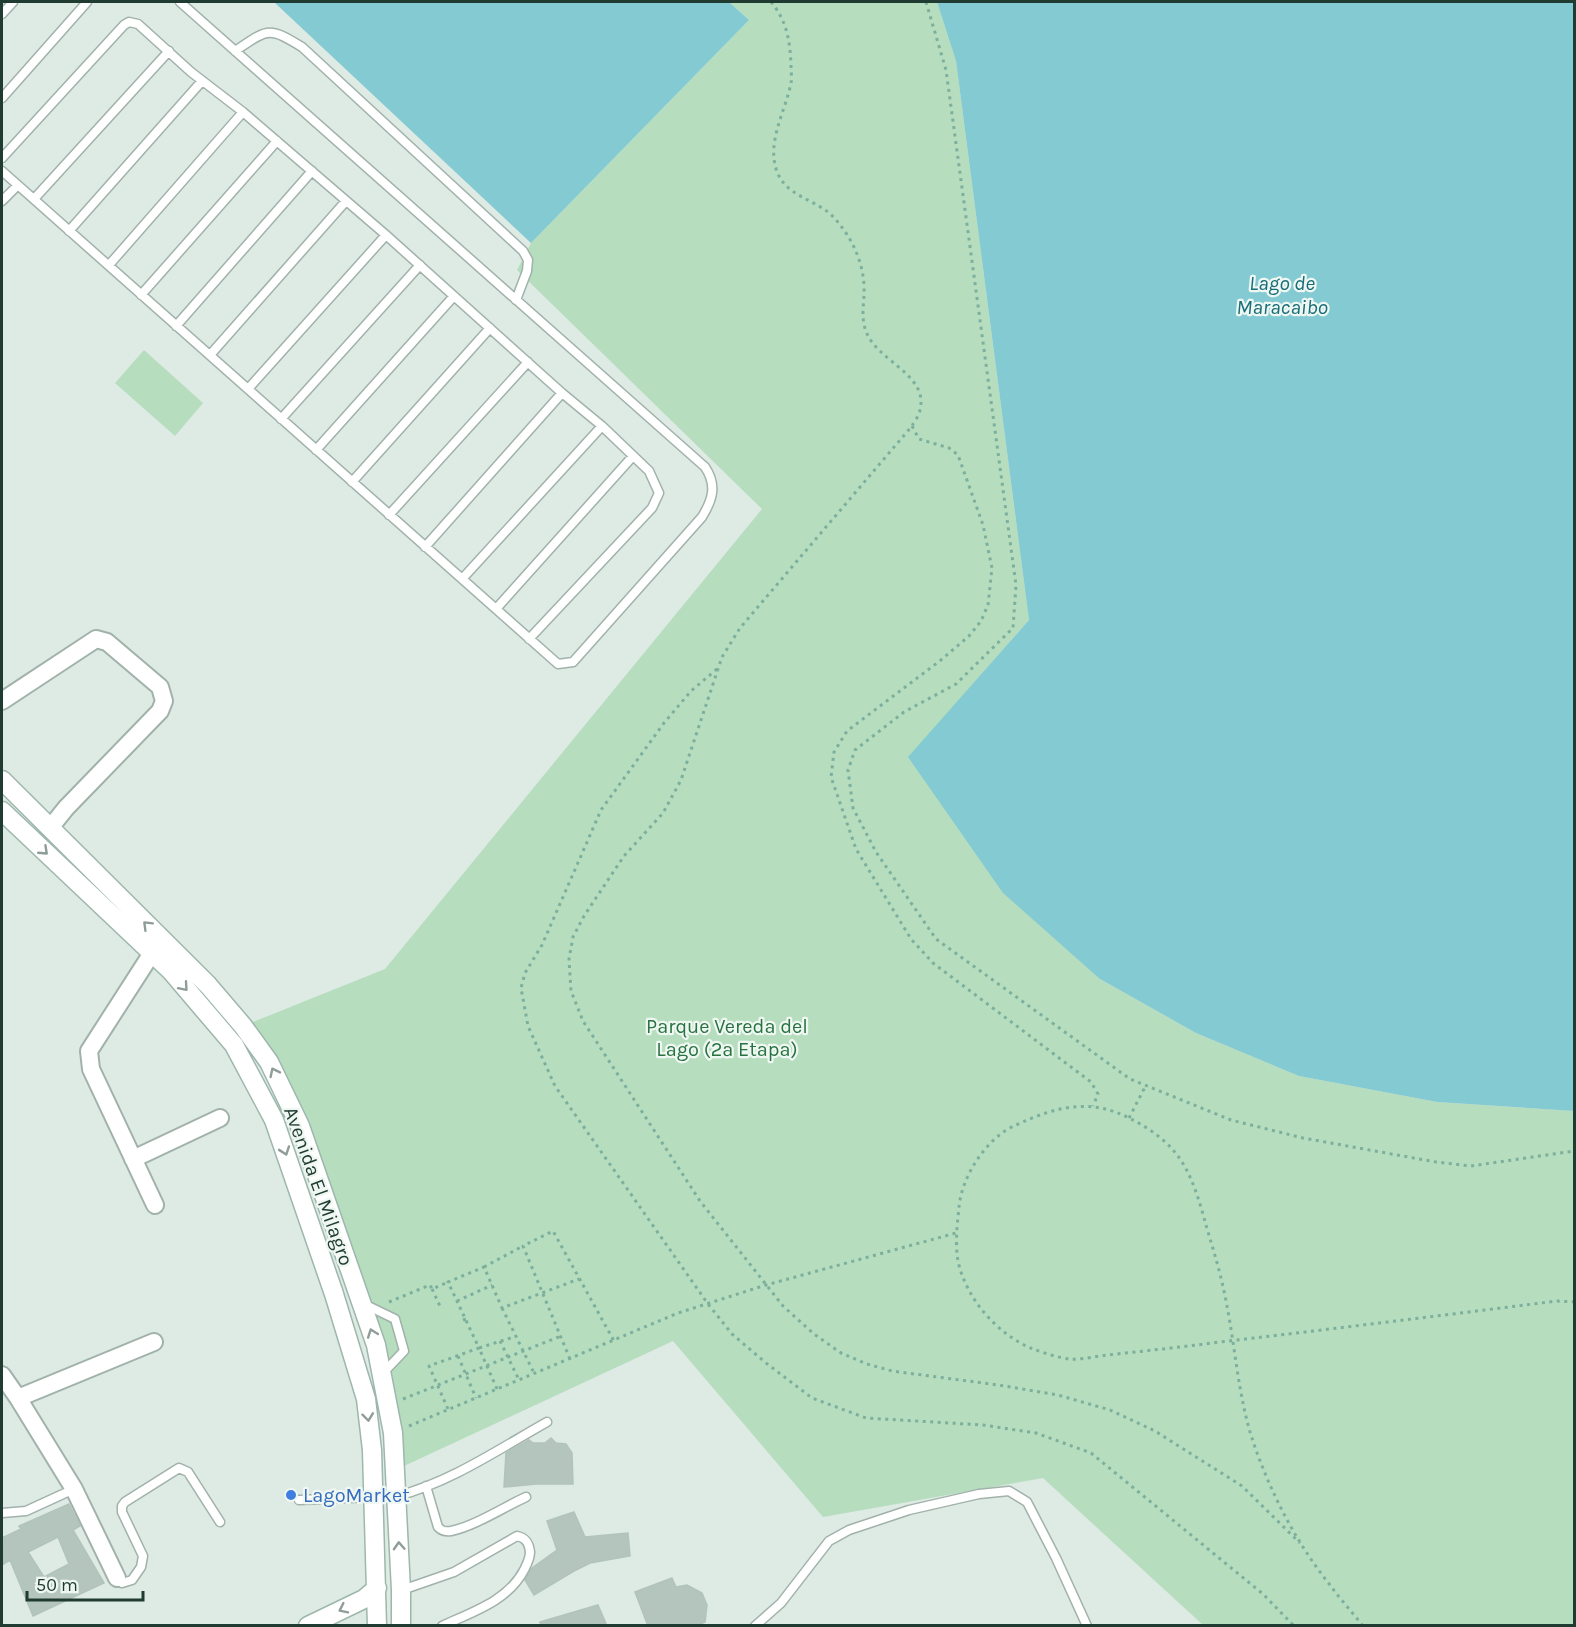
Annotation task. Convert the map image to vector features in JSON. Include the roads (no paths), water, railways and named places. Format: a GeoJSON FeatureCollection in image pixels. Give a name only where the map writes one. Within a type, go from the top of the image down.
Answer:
{"type":"FeatureCollection","features":[{"type":"Feature","properties":{"kind":"main road","name":"Avenida El Milagro"},"geometry":{"type":"LineString","coordinates":[[2,780],[208,985],[243,1026],[268,1062],[300,1126],[367,1306],[382,1373],[393,1433],[401,1624]]}},
{"type":"Feature","properties":{"kind":"main road","name":"Avenida El Milagro"},"geometry":{"type":"LineString","coordinates":[[2,811],[171,971],[234,1045],[274,1120],[334,1294],[366,1399],[372,1450],[377,1588],[375,1625]]}},
{"type":"Feature","properties":{"kind":"main road"},"geometry":{"type":"LineString","coordinates":[[308,1626],[364,1599],[377,1588]]}},
{"type":"Feature","properties":{"kind":"main road"},"geometry":{"type":"LineString","coordinates":[[375,1625],[401,1624]]}},
{"type":"Feature","properties":{"kind":"street"},"geometry":{"type":"LineString","coordinates":[[2,701],[96,639],[107,642],[160,687],[164,700],[160,711],[66,808],[50,828]]}},
{"type":"Feature","properties":{"kind":"street"},"geometry":{"type":"LineString","coordinates":[[152,953],[89,1051],[91,1069],[156,1205]]}},
{"type":"Feature","properties":{"kind":"street"},"geometry":{"type":"LineString","coordinates":[[133,1159],[220,1118]]}},
{"type":"Feature","properties":{"kind":"street"},"geometry":{"type":"LineString","coordinates":[[18,1398],[154,1342]]}},
{"type":"Feature","properties":{"kind":"street"},"geometry":{"type":"LineString","coordinates":[[2,1375],[74,1489],[117,1578]]}},
{"type":"Feature","properties":{"kind":"lane"},"geometry":{"type":"LineString","coordinates":[[2,14],[13,2]]}},
{"type":"Feature","properties":{"kind":"lane"},"geometry":{"type":"LineString","coordinates":[[2,98],[87,2]]}},
{"type":"Feature","properties":{"kind":"lane"},"geometry":{"type":"LineString","coordinates":[[2,171],[558,664],[573,662],[702,517],[712,501],[712,477],[705,467],[180,2]]}},
{"type":"Feature","properties":{"kind":"lane"},"geometry":{"type":"LineString","coordinates":[[2,158],[124,25],[129,22],[138,24],[202,81],[243,112],[386,235],[602,426],[649,471],[659,493],[652,508],[529,639]]}},
{"type":"Feature","properties":{"kind":"lane"},"geometry":{"type":"LineString","coordinates":[[235,51],[262,33],[280,33],[302,47],[523,251],[528,260],[527,271],[516,300]]}},
{"type":"Feature","properties":{"kind":"lane"},"geometry":{"type":"LineString","coordinates":[[34,199],[169,51]]}},
{"type":"Feature","properties":{"kind":"lane"},"geometry":{"type":"LineString","coordinates":[[69,231],[202,81]]}},
{"type":"Feature","properties":{"kind":"lane"},"geometry":{"type":"LineString","coordinates":[[109,265],[243,112]]}},
{"type":"Feature","properties":{"kind":"lane"},"geometry":{"type":"LineString","coordinates":[[141,295],[277,141]]}},
{"type":"Feature","properties":{"kind":"lane"},"geometry":{"type":"LineString","coordinates":[[176,326],[312,171]]}},
{"type":"Feature","properties":{"kind":"lane"},"geometry":{"type":"LineString","coordinates":[[2,201],[17,186]]}},
{"type":"Feature","properties":{"kind":"lane"},"geometry":{"type":"LineString","coordinates":[[210,355],[346,201]]}},
{"type":"Feature","properties":{"kind":"lane"},"geometry":{"type":"LineString","coordinates":[[248,389],[386,235]]}},
{"type":"Feature","properties":{"kind":"lane"},"geometry":{"type":"LineString","coordinates":[[281,419],[420,265]]}},
{"type":"Feature","properties":{"kind":"lane"},"geometry":{"type":"LineString","coordinates":[[316,450],[454,296]]}},
{"type":"Feature","properties":{"kind":"lane"},"geometry":{"type":"LineString","coordinates":[[352,482],[490,328]]}},
{"type":"Feature","properties":{"kind":"lane"},"geometry":{"type":"LineString","coordinates":[[389,515],[528,362]]}},
{"type":"Feature","properties":{"kind":"lane"},"geometry":{"type":"LineString","coordinates":[[425,547],[562,393]]}},
{"type":"Feature","properties":{"kind":"lane"},"geometry":{"type":"LineString","coordinates":[[462,579],[602,426]]}},
{"type":"Feature","properties":{"kind":"lane"},"geometry":{"type":"LineString","coordinates":[[496,609],[633,456]]}},
{"type":"Feature","properties":{"kind":"lane"},"geometry":{"type":"LineString","coordinates":[[367,1306],[395,1319],[404,1350],[382,1373]]}},
{"type":"Feature","properties":{"kind":"lane"},"geometry":{"type":"LineString","coordinates":[[396,1496],[426,1486],[471,1465],[548,1422]]}},
{"type":"Feature","properties":{"kind":"lane"},"geometry":{"type":"LineString","coordinates":[[117,1578],[122,1583],[132,1580],[141,1567],[143,1556],[122,1512],[122,1506],[179,1468],[188,1472],[220,1522]]}},
{"type":"Feature","properties":{"kind":"lane"},"geometry":{"type":"LineString","coordinates":[[426,1486],[438,1527],[449,1532],[526,1497]]}},
{"type":"Feature","properties":{"kind":"lane"},"geometry":{"type":"LineString","coordinates":[[2,1513],[26,1511],[74,1489]]}},
{"type":"Feature","properties":{"kind":"lane"},"geometry":{"type":"LineString","coordinates":[[754,1626],[781,1603],[829,1541],[849,1530],[909,1510],[979,1494],[1009,1491],[1027,1502],[1088,1626]]}},
{"type":"Feature","properties":{"kind":"lane"},"geometry":{"type":"LineString","coordinates":[[299,1500],[373,1497]]}},
{"type":"Feature","properties":{"kind":"lane"},"geometry":{"type":"LineString","coordinates":[[401,1590],[454,1572],[517,1536],[523,1537],[530,1549],[530,1558],[523,1573],[511,1588],[487,1606],[442,1626]]}},
{"type":"Feature","properties":{"kind":"water"},"geometry":{"type":"Polygon","coordinates":[[[274,2],[729,2],[749,20],[531,243],[274,2]]]}},
{"type":"Feature","properties":{"kind":"water","name":"Lago de Maracaibo"},"geometry":{"type":"Polygon","coordinates":[[[937,2],[1574,2],[1574,1111],[1437,1102],[1299,1076],[1196,1033],[1100,979],[1003,893],[908,757],[1029,620],[956,61],[937,2]]]}},
{"type":"Feature","properties":{"kind":"place","name":"LagoMarket"},"geometry":{"type":"Point","coordinates":[291,1495]}},
{"type":"Feature","properties":{"kind":"park label","name":"Parque Vereda del Lago (2ª Etapa)"},"geometry":{"type":"Point","coordinates":[727,1038]}}]}
